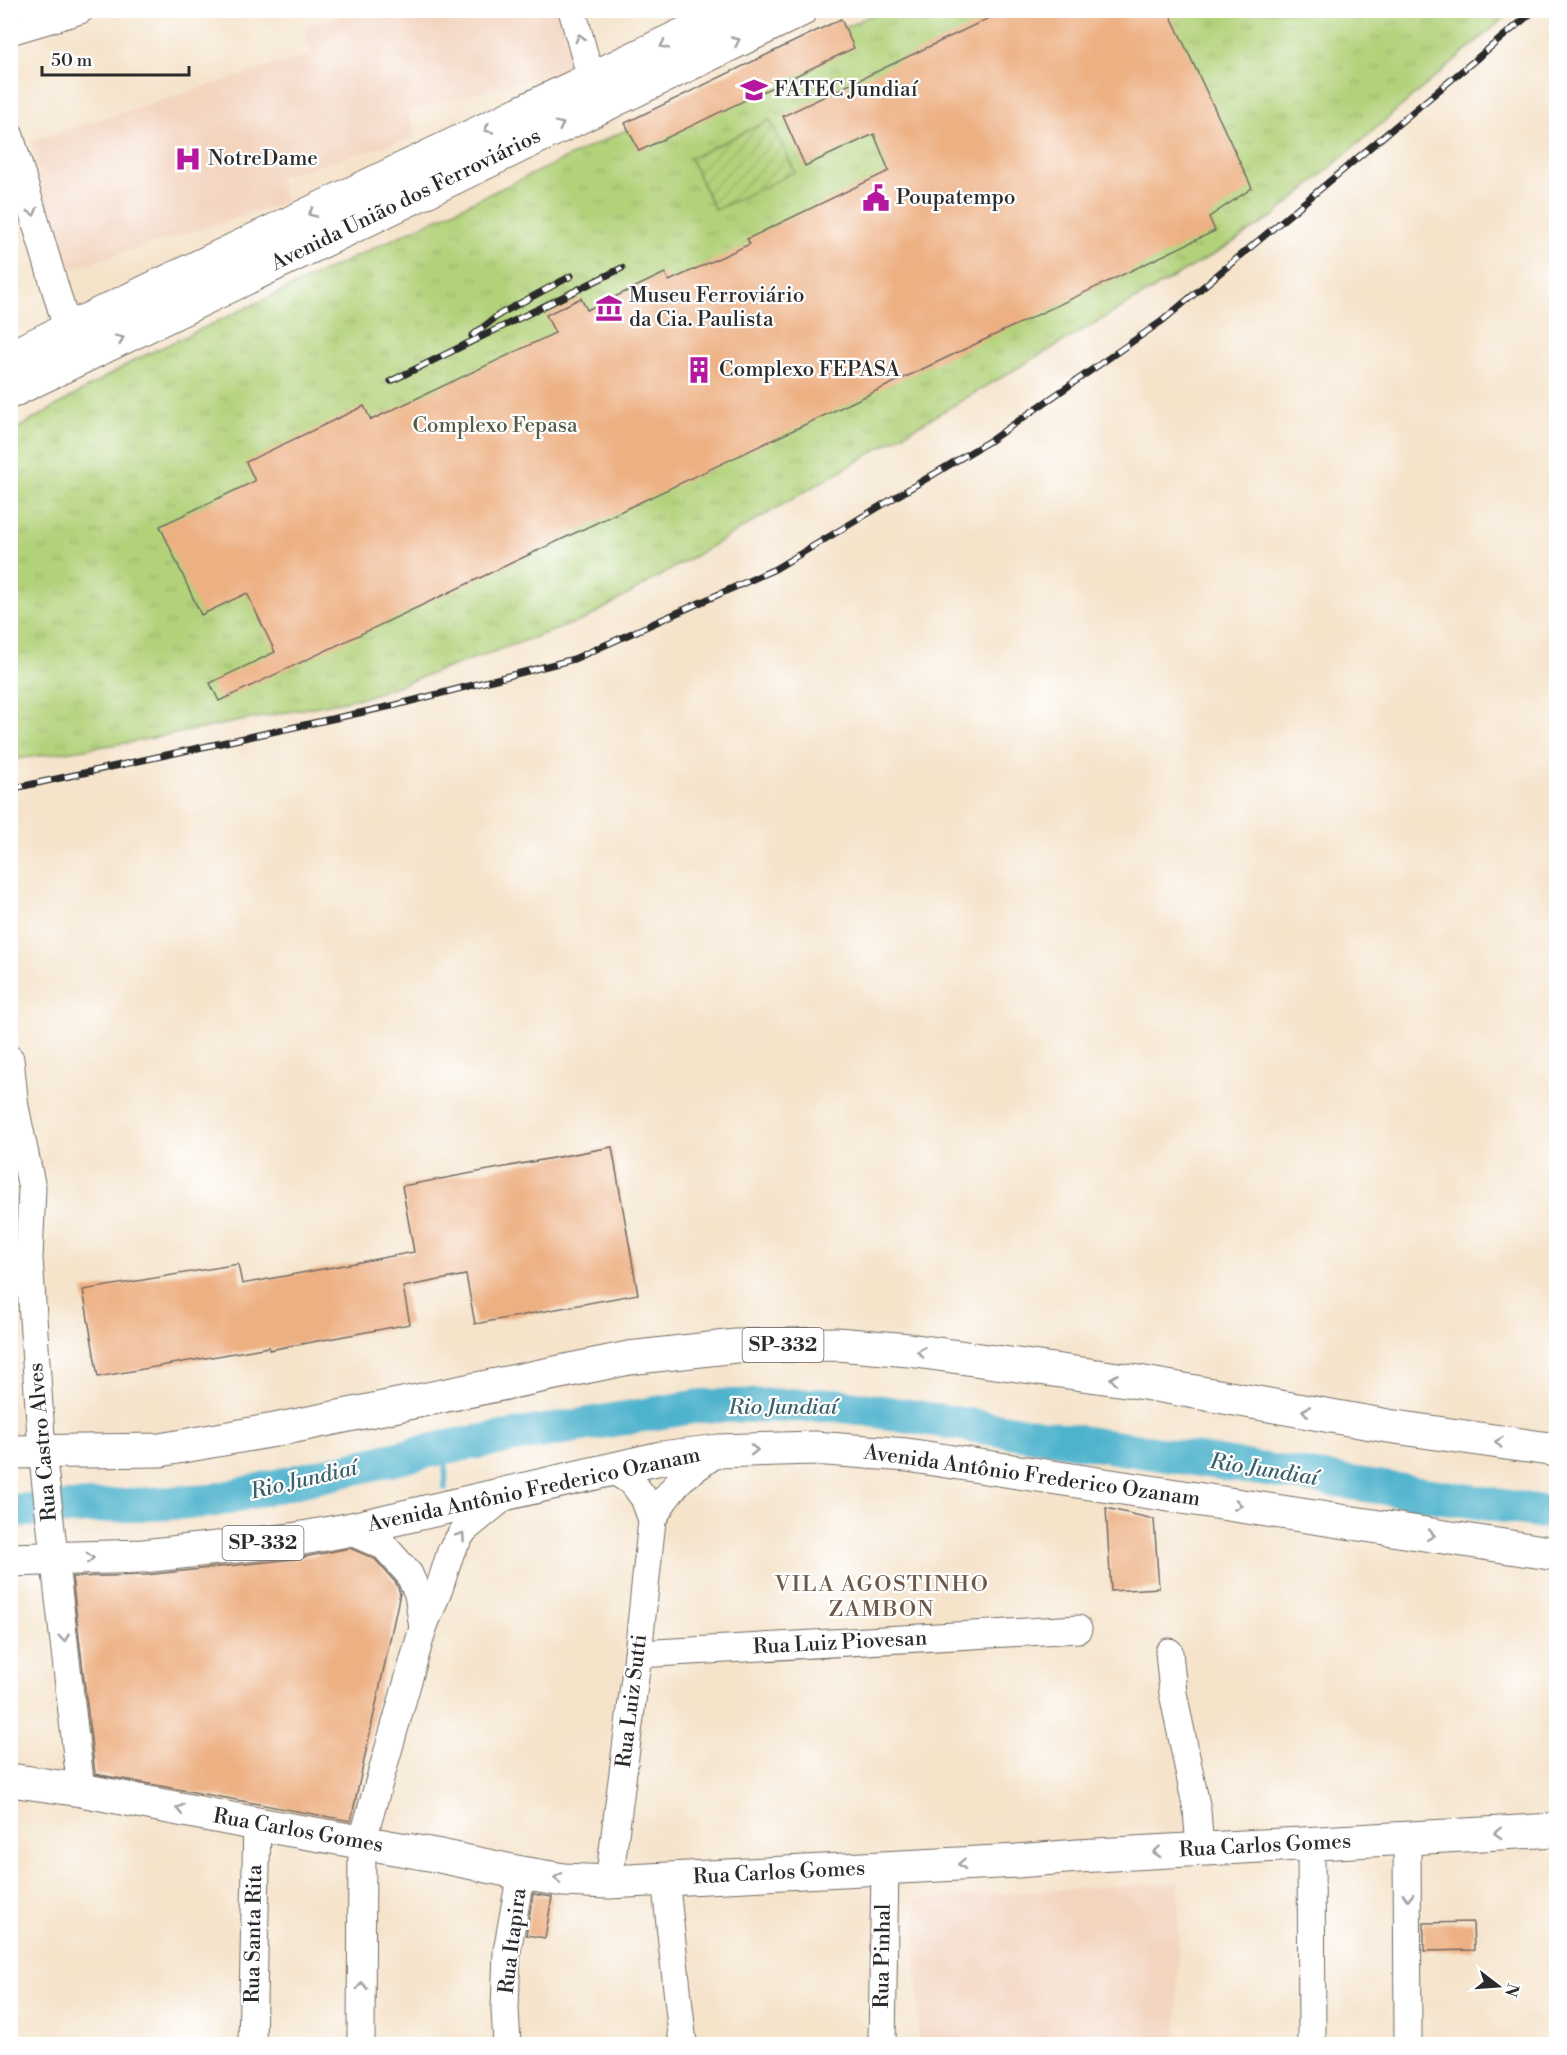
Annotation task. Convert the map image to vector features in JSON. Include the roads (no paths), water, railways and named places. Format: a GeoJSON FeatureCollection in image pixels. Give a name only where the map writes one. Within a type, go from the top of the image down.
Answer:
{"type":"FeatureCollection","features":[{"type":"Feature","properties":{"kind":"main road","name":"Avenida União dos Ferroviários"},"geometry":{"type":"LineString","coordinates":[[10,392],[595,93],[735,10]]}},
{"type":"Feature","properties":{"kind":"main road","name":"Avenida União dos Ferroviários"},"geometry":{"type":"LineString","coordinates":[[10,357],[67,329],[595,93],[801,10]]}},
{"type":"Feature","properties":{"kind":"main road","name":"SP-332"},"geometry":{"type":"LineString","coordinates":[[32,1458],[160,1450],[275,1431],[629,1358],[736,1346],[837,1344],[909,1350],[1133,1381],[1388,1426],[1557,1450]]}},
{"type":"Feature","properties":{"kind":"main road","name":"Avenida Antônio Frederico Ozanam"},"geometry":{"type":"LineString","coordinates":[[10,1560],[53,1550],[143,1556],[292,1540],[347,1530],[661,1458],[719,1451],[814,1448],[907,1455],[1557,1554]]}},
{"type":"Feature","properties":{"kind":"main road","name":"Rua Carlos Gomes"},"geometry":{"type":"LineString","coordinates":[[10,1780],[81,1790],[564,1880],[609,1881],[885,1868],[1557,1830]]}},
{"type":"Feature","properties":{"kind":"street"},"geometry":{"type":"LineString","coordinates":[[10,31],[80,10]]}},
{"type":"Feature","properties":{"kind":"street"},"geometry":{"type":"LineString","coordinates":[[572,10],[595,93]]}},
{"type":"Feature","properties":{"kind":"street"},"geometry":{"type":"LineString","coordinates":[[10,136],[76,360]]}},
{"type":"Feature","properties":{"kind":"street","name":"Rua Castro Alves"},"geometry":{"type":"LineString","coordinates":[[10,1059],[13,1107],[32,1188],[29,1258],[21,1291],[32,1458],[53,1550],[81,1790]]}},
{"type":"Feature","properties":{"kind":"street","name":"Rua Luiz Sutti"},"geometry":{"type":"LineString","coordinates":[[609,1881],[638,1654],[652,1520],[681,1479],[719,1451]]}},
{"type":"Feature","properties":{"kind":"street","name":"Rua Luiz Sutti"},"geometry":{"type":"LineString","coordinates":[[610,1469],[632,1482],[644,1498],[652,1520]]}},
{"type":"Feature","properties":{"kind":"street"},"geometry":{"type":"LineString","coordinates":[[361,2044],[362,1842],[423,1628],[452,1551],[464,1530],[510,1492]]}},
{"type":"Feature","properties":{"kind":"street"},"geometry":{"type":"LineString","coordinates":[[347,1530],[446,1568]]}},
{"type":"Feature","properties":{"kind":"street"},"geometry":{"type":"LineString","coordinates":[[384,1546],[409,1574],[418,1594],[423,1628]]}},
{"type":"Feature","properties":{"kind":"street","name":"Rua Luiz Piovesan"},"geometry":{"type":"LineString","coordinates":[[638,1654],[1078,1629]]}},
{"type":"Feature","properties":{"kind":"street"},"geometry":{"type":"LineString","coordinates":[[1169,1652],[1173,1693],[1197,1810],[1200,1849]]}},
{"type":"Feature","properties":{"kind":"street","name":"Rua Santa Rita"},"geometry":{"type":"LineString","coordinates":[[252,2044],[257,1824]]}},
{"type":"Feature","properties":{"kind":"street"},"geometry":{"type":"LineString","coordinates":[[1407,1838],[1408,2044]]}},
{"type":"Feature","properties":{"kind":"street"},"geometry":{"type":"LineString","coordinates":[[1311,1843],[1312,2044]]}},
{"type":"Feature","properties":{"kind":"street","name":"Rua Pinhal"},"geometry":{"type":"LineString","coordinates":[[882,2044],[885,1868]]}},
{"type":"Feature","properties":{"kind":"street","name":"Rua Itapira"},"geometry":{"type":"LineString","coordinates":[[507,2044],[505,2009],[507,1951],[521,1873]]}},
{"type":"Feature","properties":{"kind":"street"},"geometry":{"type":"LineString","coordinates":[[665,1878],[683,2044]]}},
{"type":"Feature","properties":{"kind":"waterway","name":"Rio Jundiaí"},"geometry":{"type":"LineString","coordinates":[[10,1511],[211,1501],[446,1447],[700,1406],[836,1405],[1556,1514]]}},
{"type":"Feature","properties":{"kind":"waterway"},"geometry":{"type":"LineString","coordinates":[[445,1488],[446,1447]]}},
{"type":"Feature","properties":{"kind":"railway"},"geometry":{"type":"LineString","coordinates":[[10,789],[396,705],[574,659],[775,569],[991,440],[1162,321],[1535,10]]}},
{"type":"Feature","properties":{"kind":"railway"},"geometry":{"type":"LineString","coordinates":[[391,381],[622,268]]}},
{"type":"Feature","properties":{"kind":"railway"},"geometry":{"type":"LineString","coordinates":[[472,336],[500,314],[571,276]]}},
{"type":"Feature","properties":{"kind":"place","name":"FATEC Jundiaí"},"geometry":{"type":"Point","coordinates":[754,90]}},
{"type":"Feature","properties":{"kind":"place","name":"NotreDame"},"geometry":{"type":"Point","coordinates":[188,159]}},
{"type":"Feature","properties":{"kind":"place","name":"Poupatempo"},"geometry":{"type":"Point","coordinates":[876,198]}},
{"type":"Feature","properties":{"kind":"place","name":"Museu Ferroviário da Cia. Paulista"},"geometry":{"type":"Point","coordinates":[609,308]}},
{"type":"Feature","properties":{"kind":"place","name":"Complexo FEPASA"},"geometry":{"type":"Point","coordinates":[699,370]}},
{"type":"Feature","properties":{"kind":"district","name":"VILA AGOSTINHO ZAMBON"},"geometry":{"type":"Point","coordinates":[882,1596]}},
{"type":"Feature","properties":{"kind":"park label","name":"Complexo Fepasa"},"geometry":{"type":"Point","coordinates":[495,426]}}]}
